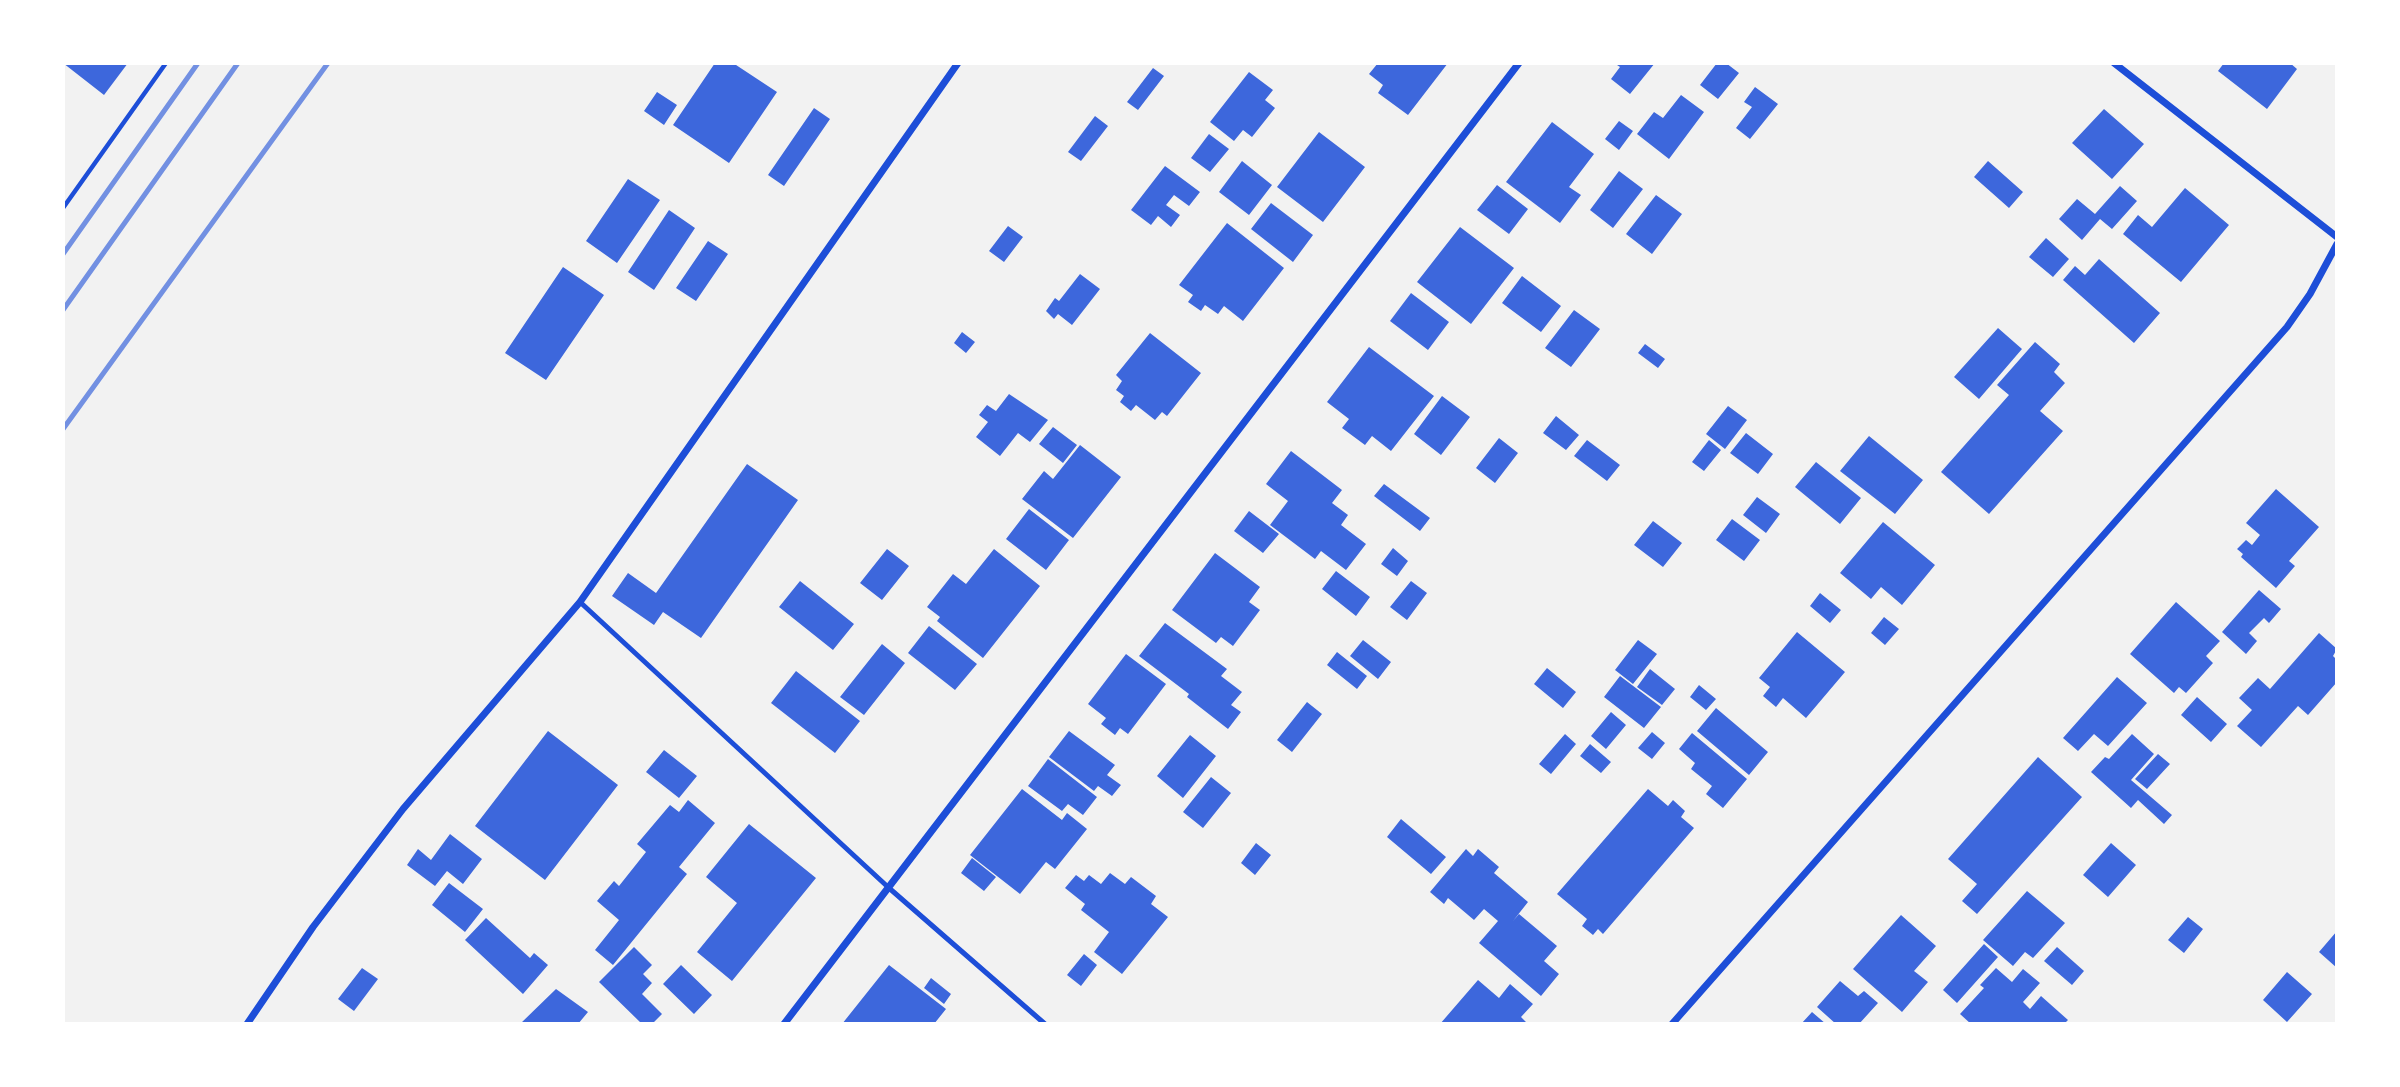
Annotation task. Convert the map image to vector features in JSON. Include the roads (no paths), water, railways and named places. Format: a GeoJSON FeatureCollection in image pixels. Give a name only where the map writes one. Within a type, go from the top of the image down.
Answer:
{"type":"FeatureCollection","features":[{"type":"Feature","properties":{"kind":"street"},"geometry":{"type":"LineString","coordinates":[[247,1024],[313,927],[403,809],[580,602],[958,63]]}},
{"type":"Feature","properties":{"kind":"street"},"geometry":{"type":"LineString","coordinates":[[784,1024],[1519,63]]}},
{"type":"Feature","properties":{"kind":"street"},"geometry":{"type":"LineString","coordinates":[[2114,63],[2337,237]]}},
{"type":"Feature","properties":{"kind":"street"},"geometry":{"type":"LineString","coordinates":[[1672,1024],[2287,327],[2310,294],[2337,244]]}},
{"type":"Feature","properties":{"kind":"lane"},"geometry":{"type":"LineString","coordinates":[[580,602],[889,888],[1045,1024]]}},
{"type":"Feature","properties":{"kind":"railway"},"geometry":{"type":"LineString","coordinates":[[63,254],[198,63]]}},
{"type":"Feature","properties":{"kind":"railway"},"geometry":{"type":"LineString","coordinates":[[63,310],[238,63]]}},
{"type":"Feature","properties":{"kind":"railway"},"geometry":{"type":"LineString","coordinates":[[63,429],[328,63]]}}]}
